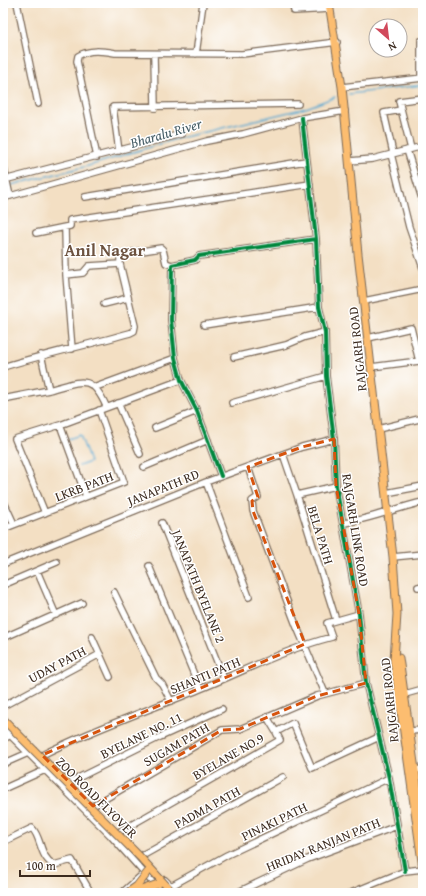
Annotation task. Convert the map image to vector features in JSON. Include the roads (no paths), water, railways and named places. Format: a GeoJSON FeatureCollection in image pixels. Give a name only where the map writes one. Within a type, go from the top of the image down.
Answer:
{"type":"FeatureCollection","features":[{"type":"Feature","properties":{"kind":"main road","name":"RAJGARH ROAD"},"geometry":{"type":"LineString","coordinates":[[331,5],[345,111],[371,367],[393,557],[397,614],[396,648],[394,660],[423,869]]}},
{"type":"Feature","properties":{"kind":"main road","name":"RAJGARH ROAD"},"geometry":{"type":"LineString","coordinates":[[396,648],[405,694],[423,826]]}},
{"type":"Feature","properties":{"kind":"main road","name":"ZOO ROAD FLYOVER"},"geometry":{"type":"LineString","coordinates":[[3,718],[172,889]]}},
{"type":"Feature","properties":{"kind":"main road","name":"ZOO ROAD FLYOVER"},"geometry":{"type":"LineString","coordinates":[[3,724],[88,808],[148,870],[167,893]]}},
{"type":"Feature","properties":{"kind":"main road"},"geometry":{"type":"LineString","coordinates":[[127,893],[137,886],[148,870]]}},
{"type":"Feature","properties":{"kind":"main road"},"geometry":{"type":"LineString","coordinates":[[133,893],[160,884]]}},
{"type":"Feature","properties":{"kind":"street"},"geometry":{"type":"LineString","coordinates":[[17,3],[38,104]]}},
{"type":"Feature","properties":{"kind":"street"},"geometry":{"type":"LineString","coordinates":[[196,54],[203,3]]}},
{"type":"Feature","properties":{"kind":"street"},"geometry":{"type":"LineString","coordinates":[[293,3],[294,11],[331,5]]}},
{"type":"Feature","properties":{"kind":"street"},"geometry":{"type":"LineString","coordinates":[[342,87],[422,78],[421,41],[423,42]]}},
{"type":"Feature","properties":{"kind":"street"},"geometry":{"type":"LineString","coordinates":[[97,157],[77,61],[78,56],[92,51],[154,54],[242,54],[336,44]]}},
{"type":"Feature","properties":{"kind":"street"},"geometry":{"type":"LineString","coordinates":[[154,54],[155,108]]}},
{"type":"Feature","properties":{"kind":"street"},"geometry":{"type":"LineString","coordinates":[[423,98],[399,101],[409,150],[423,202]]}},
{"type":"Feature","properties":{"kind":"street"},"geometry":{"type":"LineString","coordinates":[[119,151],[113,108],[298,104]]}},
{"type":"Feature","properties":{"kind":"street"},"geometry":{"type":"LineString","coordinates":[[401,110],[384,113],[409,227],[423,268]]}},
{"type":"Feature","properties":{"kind":"street"},"geometry":{"type":"LineString","coordinates":[[3,198],[207,140],[243,134],[302,118],[345,111]]}},
{"type":"Feature","properties":{"kind":"street","name":"RAJGARH LINK ROAD"},"geometry":{"type":"LineString","coordinates":[[302,118],[316,239],[319,306],[325,332],[326,376],[334,439],[336,486],[344,523],[359,614],[366,683],[389,778],[405,871]]}},
{"type":"Feature","properties":{"kind":"street"},"geometry":{"type":"LineString","coordinates":[[4,177],[8,179],[182,134]]}},
{"type":"Feature","properties":{"kind":"street"},"geometry":{"type":"LineString","coordinates":[[350,161],[392,154],[423,146]]}},
{"type":"Feature","properties":{"kind":"street"},"geometry":{"type":"LineString","coordinates":[[85,197],[306,161]]}},
{"type":"Feature","properties":{"kind":"street"},"geometry":{"type":"LineString","coordinates":[[3,164],[4,177],[10,196]]}},
{"type":"Feature","properties":{"kind":"street"},"geometry":{"type":"LineString","coordinates":[[36,233],[65,228],[70,226],[70,220],[310,184]]}},
{"type":"Feature","properties":{"kind":"street"},"geometry":{"type":"LineString","coordinates":[[65,228],[66,276],[72,349]]}},
{"type":"Feature","properties":{"kind":"street"},"geometry":{"type":"LineString","coordinates":[[3,367],[41,355],[72,349],[134,331],[135,326],[120,264],[120,257],[123,254],[156,248],[163,250],[166,263],[172,265],[195,260],[200,256],[316,239]]}},
{"type":"Feature","properties":{"kind":"street"},"geometry":{"type":"LineString","coordinates":[[66,276],[83,273],[89,266],[120,264]]}},
{"type":"Feature","properties":{"kind":"street"},"geometry":{"type":"LineString","coordinates":[[172,265],[171,320],[175,358],[181,380],[197,411],[221,476]]}},
{"type":"Feature","properties":{"kind":"street"},"geometry":{"type":"LineString","coordinates":[[364,301],[423,289]]}},
{"type":"Feature","properties":{"kind":"street"},"geometry":{"type":"LineString","coordinates":[[104,304],[128,298]]}},
{"type":"Feature","properties":{"kind":"street"},"geometry":{"type":"LineString","coordinates":[[204,324],[319,306]]}},
{"type":"Feature","properties":{"kind":"street"},"geometry":{"type":"LineString","coordinates":[[368,338],[411,328],[419,361],[371,367]]}},
{"type":"Feature","properties":{"kind":"street"},"geometry":{"type":"LineString","coordinates":[[234,357],[286,346],[304,336],[325,332]]}},
{"type":"Feature","properties":{"kind":"street"},"geometry":{"type":"LineString","coordinates":[[41,355],[49,390]]}},
{"type":"Feature","properties":{"kind":"street"},"geometry":{"type":"LineString","coordinates":[[96,387],[175,358]]}},
{"type":"Feature","properties":{"kind":"street"},"geometry":{"type":"LineString","coordinates":[[232,403],[326,376]]}},
{"type":"Feature","properties":{"kind":"street"},"geometry":{"type":"LineString","coordinates":[[45,513],[14,439],[60,425],[106,406],[181,380]]}},
{"type":"Feature","properties":{"kind":"street"},"geometry":{"type":"LineString","coordinates":[[3,399],[80,382],[86,382],[96,387],[106,406]]}},
{"type":"Feature","properties":{"kind":"street"},"geometry":{"type":"LineString","coordinates":[[118,403],[140,454]]}},
{"type":"Feature","properties":{"kind":"street","name":"LKRB PATH"},"geometry":{"type":"LineString","coordinates":[[3,529],[124,482],[98,410]]}},
{"type":"Feature","properties":{"kind":"street"},"geometry":{"type":"LineString","coordinates":[[155,428],[197,411]]}},
{"type":"Feature","properties":{"kind":"street"},"geometry":{"type":"LineString","coordinates":[[378,429],[423,418]]}},
{"type":"Feature","properties":{"kind":"street"},"geometry":{"type":"LineString","coordinates":[[60,425],[86,496]]}},
{"type":"Feature","properties":{"kind":"street","name":"JANAPATH RD"},"geometry":{"type":"LineString","coordinates":[[3,564],[221,476],[302,447],[334,439]]}},
{"type":"Feature","properties":{"kind":"street"},"geometry":{"type":"LineString","coordinates":[[144,467],[208,440]]}},
{"type":"Feature","properties":{"kind":"street"},"geometry":{"type":"LineString","coordinates":[[283,454],[297,495]]}},
{"type":"Feature","properties":{"kind":"street"},"geometry":{"type":"LineString","coordinates":[[248,467],[258,497],[252,502],[253,511],[325,693]]}},
{"type":"Feature","properties":{"kind":"street"},"geometry":{"type":"LineString","coordinates":[[206,482],[249,598]]}},
{"type":"Feature","properties":{"kind":"street","name":"BELA PATH"},"geometry":{"type":"LineString","coordinates":[[336,486],[297,495],[336,620]]}},
{"type":"Feature","properties":{"kind":"street"},"geometry":{"type":"LineString","coordinates":[[386,493],[423,486]]}},
{"type":"Feature","properties":{"kind":"street"},"geometry":{"type":"LineString","coordinates":[[3,500],[14,524]]}},
{"type":"Feature","properties":{"kind":"street"},"geometry":{"type":"LineString","coordinates":[[344,523],[364,519],[423,502]]}},
{"type":"Feature","properties":{"kind":"street","name":"JANAPATH BYELANE 2"},"geometry":{"type":"LineString","coordinates":[[162,523],[224,679]]}},
{"type":"Feature","properties":{"kind":"street"},"geometry":{"type":"LineString","coordinates":[[393,557],[423,554]]}},
{"type":"Feature","properties":{"kind":"street"},"geometry":{"type":"LineString","coordinates":[[3,585],[57,562]]}},
{"type":"Feature","properties":{"kind":"street"},"geometry":{"type":"LineString","coordinates":[[149,566],[200,689]]}},
{"type":"Feature","properties":{"kind":"street"},"geometry":{"type":"LineString","coordinates":[[37,570],[56,615]]}},
{"type":"Feature","properties":{"kind":"street"},"geometry":{"type":"LineString","coordinates":[[114,592],[156,678],[162,684],[171,701]]}},
{"type":"Feature","properties":{"kind":"street"},"geometry":{"type":"LineString","coordinates":[[3,638],[82,603]]}},
{"type":"Feature","properties":{"kind":"street"},"geometry":{"type":"LineString","coordinates":[[336,620],[359,614]]}},
{"type":"Feature","properties":{"kind":"street","name":"SHANTI PATH"},"geometry":{"type":"LineString","coordinates":[[42,755],[69,741],[171,701],[305,644],[332,637],[327,623],[336,620]]}},
{"type":"Feature","properties":{"kind":"street"},"geometry":{"type":"LineString","coordinates":[[92,637],[110,677]]}},
{"type":"Feature","properties":{"kind":"street","name":"UDAY PATH"},"geometry":{"type":"LineString","coordinates":[[3,706],[100,654]]}},
{"type":"Feature","properties":{"kind":"street","name":"SUGAM PATH"},"geometry":{"type":"LineString","coordinates":[[93,806],[222,730],[240,729],[325,693],[366,683]]}},
{"type":"Feature","properties":{"kind":"street"},"geometry":{"type":"LineString","coordinates":[[405,694],[423,689]]}},
{"type":"Feature","properties":{"kind":"street","name":"BYELANE NO. 11"},"geometry":{"type":"LineString","coordinates":[[70,782],[160,737],[222,709]]}},
{"type":"Feature","properties":{"kind":"street"},"geometry":{"type":"LineString","coordinates":[[3,714],[142,856],[148,870]]}},
{"type":"Feature","properties":{"kind":"street"},"geometry":{"type":"LineString","coordinates":[[268,717],[276,732]]}},
{"type":"Feature","properties":{"kind":"street","name":"BYELANE NO.9"},"geometry":{"type":"LineString","coordinates":[[119,832],[280,740],[276,732],[293,723],[312,768],[378,737]]}},
{"type":"Feature","properties":{"kind":"street"},"geometry":{"type":"LineString","coordinates":[[3,728],[148,870]]}},
{"type":"Feature","properties":{"kind":"street"},"geometry":{"type":"LineString","coordinates":[[410,732],[423,730]]}},
{"type":"Feature","properties":{"kind":"street"},"geometry":{"type":"LineString","coordinates":[[3,739],[11,735]]}},
{"type":"Feature","properties":{"kind":"street"},"geometry":{"type":"LineString","coordinates":[[3,764],[28,753]]}},
{"type":"Feature","properties":{"kind":"street"},"geometry":{"type":"LineString","coordinates":[[415,770],[423,768]]}},
{"type":"Feature","properties":{"kind":"street"},"geometry":{"type":"LineString","coordinates":[[3,789],[46,770]]}},
{"type":"Feature","properties":{"kind":"street","name":"PADMA PATH"},"geometry":{"type":"LineString","coordinates":[[142,856],[283,777]]}},
{"type":"Feature","properties":{"kind":"street","name":"PINAKI PATH"},"geometry":{"type":"LineString","coordinates":[[172,889],[227,856],[389,778]]}},
{"type":"Feature","properties":{"kind":"street","name":"HRIDAY RANJAN PATH"},"geometry":{"type":"LineString","coordinates":[[236,893],[308,859],[397,826]]}},
{"type":"Feature","properties":{"kind":"street"},"geometry":{"type":"LineString","coordinates":[[3,842],[32,828],[41,851],[49,862],[54,865],[72,860],[91,893]]}},
{"type":"Feature","properties":{"kind":"street"},"geometry":{"type":"LineString","coordinates":[[350,893],[405,871],[423,869]]}},
{"type":"Feature","properties":{"kind":"street"},"geometry":{"type":"LineString","coordinates":[[122,893],[148,870]]}},
{"type":"Feature","properties":{"kind":"street"},"geometry":{"type":"LineString","coordinates":[[160,884],[178,893]]}},
{"type":"Feature","properties":{"kind":"street"},"geometry":{"type":"LineString","coordinates":[[143,893],[160,884]]}},
{"type":"Feature","properties":{"kind":"street"},"geometry":{"type":"LineString","coordinates":[[160,884],[162,893]]}},
{"type":"Feature","properties":{"kind":"waterway"},"geometry":{"type":"LineString","coordinates":[[349,94],[423,85]]}},
{"type":"Feature","properties":{"kind":"waterway","name":"Bharalu River"},"geometry":{"type":"LineString","coordinates":[[3,187],[88,166],[176,139],[306,108],[335,97]]}},
{"type":"Feature","properties":{"kind":"waterway"},"geometry":{"type":"LineString","coordinates":[[68,439],[80,435],[90,462],[79,466]]}},
{"type":"Feature","properties":{"kind":"district","name":"Anil Nagar"},"geometry":{"type":"Point","coordinates":[105,250]}}]}
